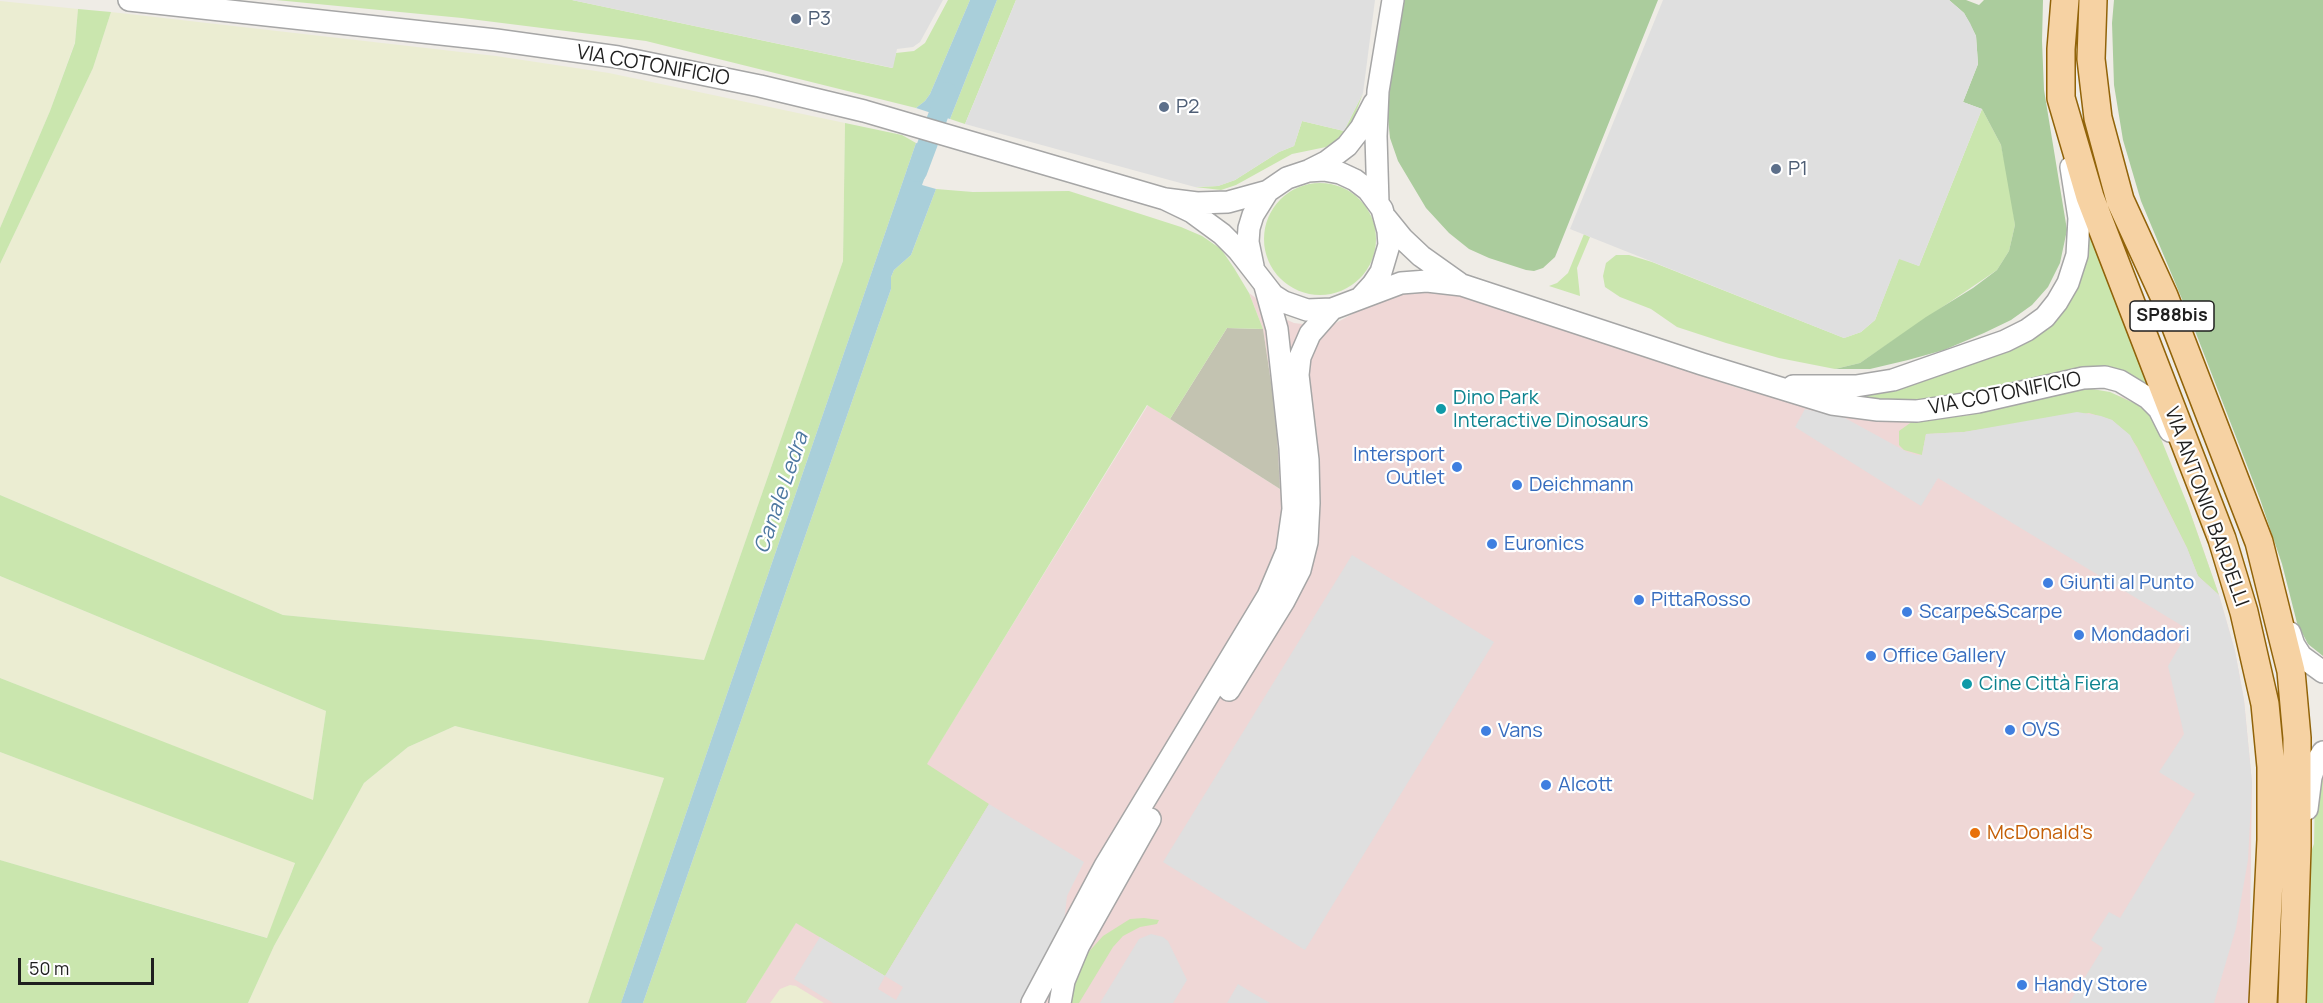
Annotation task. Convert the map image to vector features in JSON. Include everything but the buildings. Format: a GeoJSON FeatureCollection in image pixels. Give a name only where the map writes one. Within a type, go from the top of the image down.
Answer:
{"type":"FeatureCollection","features":[{"type":"Feature","properties":{"kind":"main road","name":"SP88bis"},"geometry":{"type":"LineString","coordinates":[[2061,98],[2061,49],[2065,0]]}},
{"type":"Feature","properties":{"kind":"main road","name":"SP88bis"},"geometry":{"type":"LineString","coordinates":[[2092,0],[2091,59],[2098,118],[2120,200],[2164,296],[2259,542]]}},
{"type":"Feature","properties":{"kind":"main road","name":"VIA ANTONIO BARDELLI"},"geometry":{"type":"LineString","coordinates":[[2061,98],[2090,197],[2222,539],[2253,646],[2265,704],[2269,746],[2271,840],[2263,1003]]}},
{"type":"Feature","properties":{"kind":"main road","name":"VIA ANTONIO BARDELLI"},"geometry":{"type":"LineString","coordinates":[[2259,542],[2283,636],[2298,738],[2292,1003]]}},
{"type":"Feature","properties":{"kind":"street","name":"VIA COTONIFICIO"},"geometry":{"type":"LineString","coordinates":[[129,0],[496,40],[618,57],[760,86],[864,111],[1165,199],[1197,203],[1228,202],[1268,191],[1287,178],[1308,171],[1324,170],[1340,173],[1355,180],[1368,190],[1403,239],[1421,256],[1462,285]]}},
{"type":"Feature","properties":{"kind":"street"},"geometry":{"type":"LineString","coordinates":[[1060,1003],[1070,965],[1095,914],[1171,782],[1284,601],[1300,570],[1307,542],[1309,512],[1308,460],[1298,375],[1300,357],[1310,334],[1342,306],[1368,289],[1381,272],[1389,245],[1382,210],[1376,136],[1378,91],[1393,0]]}},
{"type":"Feature","properties":{"kind":"street"},"geometry":{"type":"LineString","coordinates":[[1308,171],[1326,162],[1347,146],[1370,114],[1378,91]]}},
{"type":"Feature","properties":{"kind":"street","name":"VIA COTONIFICIO"},"geometry":{"type":"LineString","coordinates":[[1771,385],[1856,386],[1893,380],[2005,341],[2027,330],[2045,317],[2068,283],[2073,271],[2079,238],[2079,218],[2061,98]]}},
{"type":"Feature","properties":{"kind":"street","name":"VIA COTONIFICIO"},"geometry":{"type":"LineString","coordinates":[[1259,278],[1248,243],[1249,228],[1253,215],[1268,191]]}},
{"type":"Feature","properties":{"kind":"street","name":"VIA COTONIFICIO"},"geometry":{"type":"LineString","coordinates":[[1165,199],[1192,212],[1210,225],[1238,250],[1259,278],[1284,302],[1295,307],[1320,311],[1342,306],[1401,283],[1427,281],[1462,285],[1811,399],[1852,408],[1917,411],[1978,402],[2089,377],[2105,377],[2120,381],[2135,389],[2159,409],[2206,516],[2222,539]]}},
{"type":"Feature","properties":{"kind":"street"},"geometry":{"type":"LineString","coordinates":[[1032,1003],[1105,866],[1268,596],[1287,551],[1293,509],[1290,448],[1277,329],[1259,278]]}},
{"type":"Feature","properties":{"kind":"street"},"geometry":{"type":"LineString","coordinates":[[2259,542],[2270,557],[2294,645],[2301,657],[2323,672]]}},
{"type":"Feature","properties":{"kind":"street"},"geometry":{"type":"LineString","coordinates":[[2297,847],[2306,820],[2311,777],[2323,752]]}},
{"type":"Feature","properties":{"kind":"shaded area","name":"P3"},"geometry":{"type":"Polygon","coordinates":[[[572,0],[943,0],[920,42],[913,47],[897,49],[893,68],[572,0]]]}},
{"type":"Feature","properties":{"kind":"shaded area","name":"P2"},"geometry":{"type":"Polygon","coordinates":[[[1016,0],[1375,0],[1363,93],[1344,131],[1302,121],[1294,146],[1279,152],[1235,180],[1218,186],[1195,187],[965,124],[1016,0]]]}},
{"type":"Feature","properties":{"kind":"shaded area","name":"P1"},"geometry":{"type":"Polygon","coordinates":[[[1663,0],[1949,0],[1964,13],[1970,23],[1976,36],[1978,64],[1963,102],[1982,109],[1919,266],[1899,259],[1875,320],[1861,332],[1844,338],[1570,229],[1663,0]]]}},
{"type":"Feature","properties":{"kind":"shaded area"},"geometry":{"type":"Polygon","coordinates":[[[0,1],[78,9],[75,42],[50,111],[0,228],[0,1]]]}},
{"type":"Feature","properties":{"kind":"shaded area"},"geometry":{"type":"Polygon","coordinates":[[[111,12],[496,56],[609,73],[845,123],[843,261],[704,660],[541,640],[283,615],[0,495],[0,264],[93,68],[111,12]]]}},
{"type":"Feature","properties":{"kind":"shaded area"},"geometry":{"type":"Polygon","coordinates":[[[1411,288],[1464,295],[1738,388],[1816,409],[1898,420],[1934,420],[1971,415],[1988,408],[2076,390],[2092,389],[2123,397],[2147,412],[2188,506],[2219,595],[2235,651],[2244,700],[2252,783],[2249,1003],[746,1003],[796,922],[885,976],[926,765],[1148,405],[1280,489],[1276,416],[1263,329],[1249,293],[1283,318],[1294,323],[1319,326],[1334,324],[1380,299],[1411,288]]]}},
{"type":"Feature","properties":{"kind":"shaded area"},"geometry":{"type":"Polygon","coordinates":[[[1227,328],[1263,329],[1276,416],[1280,489],[1170,419],[1227,328]]]}},
{"type":"Feature","properties":{"kind":"shaded area"},"geometry":{"type":"Polygon","coordinates":[[[1805,409],[1845,418],[1907,452],[1917,455],[1922,455],[1926,434],[1964,432],[2077,412],[2112,420],[2130,435],[2187,548],[2198,576],[2219,595],[2235,651],[2244,700],[2252,783],[2248,860],[2236,928],[2214,1003],[2069,1003],[2103,948],[2091,940],[2109,912],[2120,918],[2195,794],[2159,772],[2184,734],[2168,666],[2189,630],[1938,478],[1921,506],[1795,427],[1805,409]]]}},
{"type":"Feature","properties":{"kind":"shaded area"},"geometry":{"type":"Polygon","coordinates":[[[1352,555],[1494,642],[1305,950],[1163,862],[1352,555]]]}},
{"type":"Feature","properties":{"kind":"shaded area"},"geometry":{"type":"Polygon","coordinates":[[[0,576],[326,711],[313,801],[0,678],[0,576]]]}},
{"type":"Feature","properties":{"kind":"shaded area"},"geometry":{"type":"Polygon","coordinates":[[[455,726],[664,778],[588,1003],[248,1003],[274,946],[364,783],[408,747],[455,726]]]}},
{"type":"Feature","properties":{"kind":"shaded area"},"geometry":{"type":"Polygon","coordinates":[[[0,752],[295,862],[268,938],[0,860],[0,752]]]}},
{"type":"Feature","properties":{"kind":"shaded area"},"geometry":{"type":"Polygon","coordinates":[[[989,804],[1084,862],[1067,896],[1064,923],[1019,1003],[833,1003],[794,979],[820,937],[885,976],[989,804]],[[885,976],[878,989],[896,1000],[903,987],[885,976]]]}},
{"type":"Feature","properties":{"kind":"shaded area"},"geometry":{"type":"Polygon","coordinates":[[[1151,934],[1168,941],[1187,980],[1173,1003],[1100,1003],[1139,939],[1151,934]]]}},
{"type":"Feature","properties":{"kind":"shaded area"},"geometry":{"type":"Polygon","coordinates":[[[1238,984],[1251,992],[1270,1003],[1227,1003],[1238,984]]]}},
{"type":"Feature","properties":{"kind":"shaded area"},"geometry":{"type":"Polygon","coordinates":[[[790,985],[796,986],[824,1003],[770,1003],[780,989],[790,985]]]}},
{"type":"Feature","properties":{"kind":"green space"},"geometry":{"type":"Polygon","coordinates":[[[276,0],[572,0],[892,68],[896,53],[914,51],[925,43],[948,0],[970,0],[930,94],[916,108],[646,41],[462,18],[276,0]]]}},
{"type":"Feature","properties":{"kind":"green space"},"geometry":{"type":"Polygon","coordinates":[[[997,0],[1016,0],[965,124],[950,119],[997,0]]]}},
{"type":"Feature","properties":{"kind":"green space"},"geometry":{"type":"Polygon","coordinates":[[[1403,0],[1658,0],[1555,257],[1543,268],[1534,271],[1526,270],[1469,249],[1449,233],[1426,208],[1398,161],[1390,138],[1387,108],[1403,0]]]}},
{"type":"Feature","properties":{"kind":"green space"},"geometry":{"type":"Polygon","coordinates":[[[1949,0],[1966,0],[1979,5],[1984,0],[2043,0],[2044,90],[2067,230],[2060,263],[2048,287],[2032,305],[2011,320],[1984,333],[1944,350],[1908,360],[1870,369],[1835,369],[1860,363],[1926,317],[1973,288],[1997,270],[2009,251],[2015,225],[2001,145],[1982,109],[1963,102],[1978,64],[1976,36],[1964,13],[1949,0]]]}},
{"type":"Feature","properties":{"kind":"green space"},"geometry":{"type":"Polygon","coordinates":[[[2114,0],[2323,0],[2323,656],[2308,644],[2297,623],[2282,564],[2260,499],[2192,323],[2141,201],[2123,140],[2114,85],[2112,23],[2114,0]]]}},
{"type":"Feature","properties":{"kind":"green space"},"geometry":{"type":"Polygon","coordinates":[[[78,9],[111,12],[93,68],[0,264],[0,228],[50,111],[75,43],[78,9]]]}},
{"type":"Feature","properties":{"kind":"green space"},"geometry":{"type":"Polygon","coordinates":[[[1363,93],[1351,126],[1326,147],[1292,154],[1236,185],[1221,190],[1195,187],[1218,186],[1235,180],[1279,152],[1294,146],[1302,121],[1344,131],[1363,93]]]}},
{"type":"Feature","properties":{"kind":"green space"},"geometry":{"type":"Polygon","coordinates":[[[1982,109],[2001,145],[2011,192],[2015,225],[2009,251],[1997,270],[1860,363],[1835,369],[1779,358],[1726,343],[1677,327],[1651,309],[1620,297],[1605,287],[1603,276],[1606,263],[1616,255],[1629,255],[1844,338],[1861,332],[1875,320],[1899,258],[1919,266],[1982,109]]]}},
{"type":"Feature","properties":{"kind":"green space"},"geometry":{"type":"Polygon","coordinates":[[[845,123],[902,135],[916,143],[621,1003],[588,1003],[664,778],[455,726],[408,747],[364,783],[274,946],[248,1003],[0,1003],[0,860],[267,938],[295,863],[0,752],[0,678],[313,800],[326,711],[0,576],[0,495],[283,615],[541,640],[704,660],[843,261],[845,123]]]}},
{"type":"Feature","properties":{"kind":"green space"},"geometry":{"type":"Polygon","coordinates":[[[1320,183],[1341,187],[1360,199],[1372,218],[1376,239],[1372,260],[1360,279],[1341,291],[1320,295],[1299,291],[1280,279],[1268,260],[1264,239],[1268,218],[1280,199],[1299,187],[1320,183]]]}},
{"type":"Feature","properties":{"kind":"green space"},"geometry":{"type":"Polygon","coordinates":[[[936,189],[973,192],[1069,191],[1181,227],[1202,236],[1221,249],[1249,293],[1263,329],[1227,328],[1170,419],[1147,405],[927,764],[989,804],[885,976],[796,923],[746,1003],[643,1003],[891,289],[891,277],[894,270],[911,255],[936,189]]]}},
{"type":"Feature","properties":{"kind":"green space"},"geometry":{"type":"Polygon","coordinates":[[[2090,227],[2153,389],[2128,374],[1974,392],[1928,400],[1883,402],[1823,394],[1995,353],[2085,264],[2090,227]]]}},
{"type":"Feature","properties":{"kind":"green space"},"geometry":{"type":"Polygon","coordinates":[[[1584,234],[1590,237],[1577,268],[1580,296],[1549,286],[1557,283],[1568,273],[1584,234]]]}},
{"type":"Feature","properties":{"kind":"green space"},"geometry":{"type":"Polygon","coordinates":[[[2092,389],[2110,392],[2136,404],[2147,412],[2155,424],[2188,506],[2219,595],[2198,576],[2187,548],[2137,447],[2129,435],[2112,420],[2089,413],[1964,432],[1926,434],[1922,455],[1904,450],[1899,445],[1899,431],[1913,421],[1971,415],[1988,408],[2076,390],[2092,389]]]}},
{"type":"Feature","properties":{"kind":"green space"},"geometry":{"type":"Polygon","coordinates":[[[2323,764],[2323,1003],[2301,1003],[2305,868],[2314,844],[2315,791],[2323,764]]]}},
{"type":"Feature","properties":{"kind":"green space"},"geometry":{"type":"Polygon","coordinates":[[[1130,919],[1159,920],[1157,924],[1140,927],[1123,936],[1113,947],[1079,1003],[1066,1003],[1085,956],[1103,936],[1130,919]]]}},
{"type":"Feature","properties":{"kind":"water"},"geometry":{"type":"Polygon","coordinates":[[[970,0],[997,0],[950,119],[916,108],[930,94],[970,0]]]}},
{"type":"Feature","properties":{"kind":"water"},"geometry":{"type":"Polygon","coordinates":[[[916,143],[935,149],[922,185],[936,189],[911,255],[894,270],[891,277],[891,289],[643,1003],[621,1003],[916,143]]]}},
{"type":"Feature","properties":{"kind":"waterway","name":"Canale Ledra"},"geometry":{"type":"LineString","coordinates":[[917,172],[947,92]]}},
{"type":"Feature","properties":{"kind":"place","name":"P3"},"geometry":{"type":"Point","coordinates":[796,19]}},
{"type":"Feature","properties":{"kind":"place","name":"P2"},"geometry":{"type":"Point","coordinates":[1164,107]}},
{"type":"Feature","properties":{"kind":"place","name":"P1"},"geometry":{"type":"Point","coordinates":[1776,169]}},
{"type":"Feature","properties":{"kind":"place","name":"Dino Park Interactive Dinosaurs"},"geometry":{"type":"Point","coordinates":[1441,409]}},
{"type":"Feature","properties":{"kind":"place","name":"Intersport Outlet"},"geometry":{"type":"Point","coordinates":[1457,467]}},
{"type":"Feature","properties":{"kind":"place","name":"Deichmann"},"geometry":{"type":"Point","coordinates":[1517,485]}},
{"type":"Feature","properties":{"kind":"place","name":"Euronics"},"geometry":{"type":"Point","coordinates":[1492,544]}},
{"type":"Feature","properties":{"kind":"place","name":"Giunti al Punto"},"geometry":{"type":"Point","coordinates":[2048,583]}},
{"type":"Feature","properties":{"kind":"place","name":"PittaRosso"},"geometry":{"type":"Point","coordinates":[1639,600]}},
{"type":"Feature","properties":{"kind":"place","name":"Scarpe&Scarpe"},"geometry":{"type":"Point","coordinates":[1907,612]}},
{"type":"Feature","properties":{"kind":"place","name":"Mondadori"},"geometry":{"type":"Point","coordinates":[2079,635]}},
{"type":"Feature","properties":{"kind":"place","name":"Office Gallery"},"geometry":{"type":"Point","coordinates":[1871,656]}},
{"type":"Feature","properties":{"kind":"place","name":"Cine Città Fiera"},"geometry":{"type":"Point","coordinates":[1967,684]}},
{"type":"Feature","properties":{"kind":"place","name":"OVS"},"geometry":{"type":"Point","coordinates":[2010,730]}},
{"type":"Feature","properties":{"kind":"place","name":"Vans"},"geometry":{"type":"Point","coordinates":[1486,731]}},
{"type":"Feature","properties":{"kind":"place","name":"Alcott"},"geometry":{"type":"Point","coordinates":[1546,785]}},
{"type":"Feature","properties":{"kind":"place","name":"McDonald's"},"geometry":{"type":"Point","coordinates":[1975,833]}},
{"type":"Feature","properties":{"kind":"place","name":"Handy Store"},"geometry":{"type":"Point","coordinates":[2022,985]}}]}
